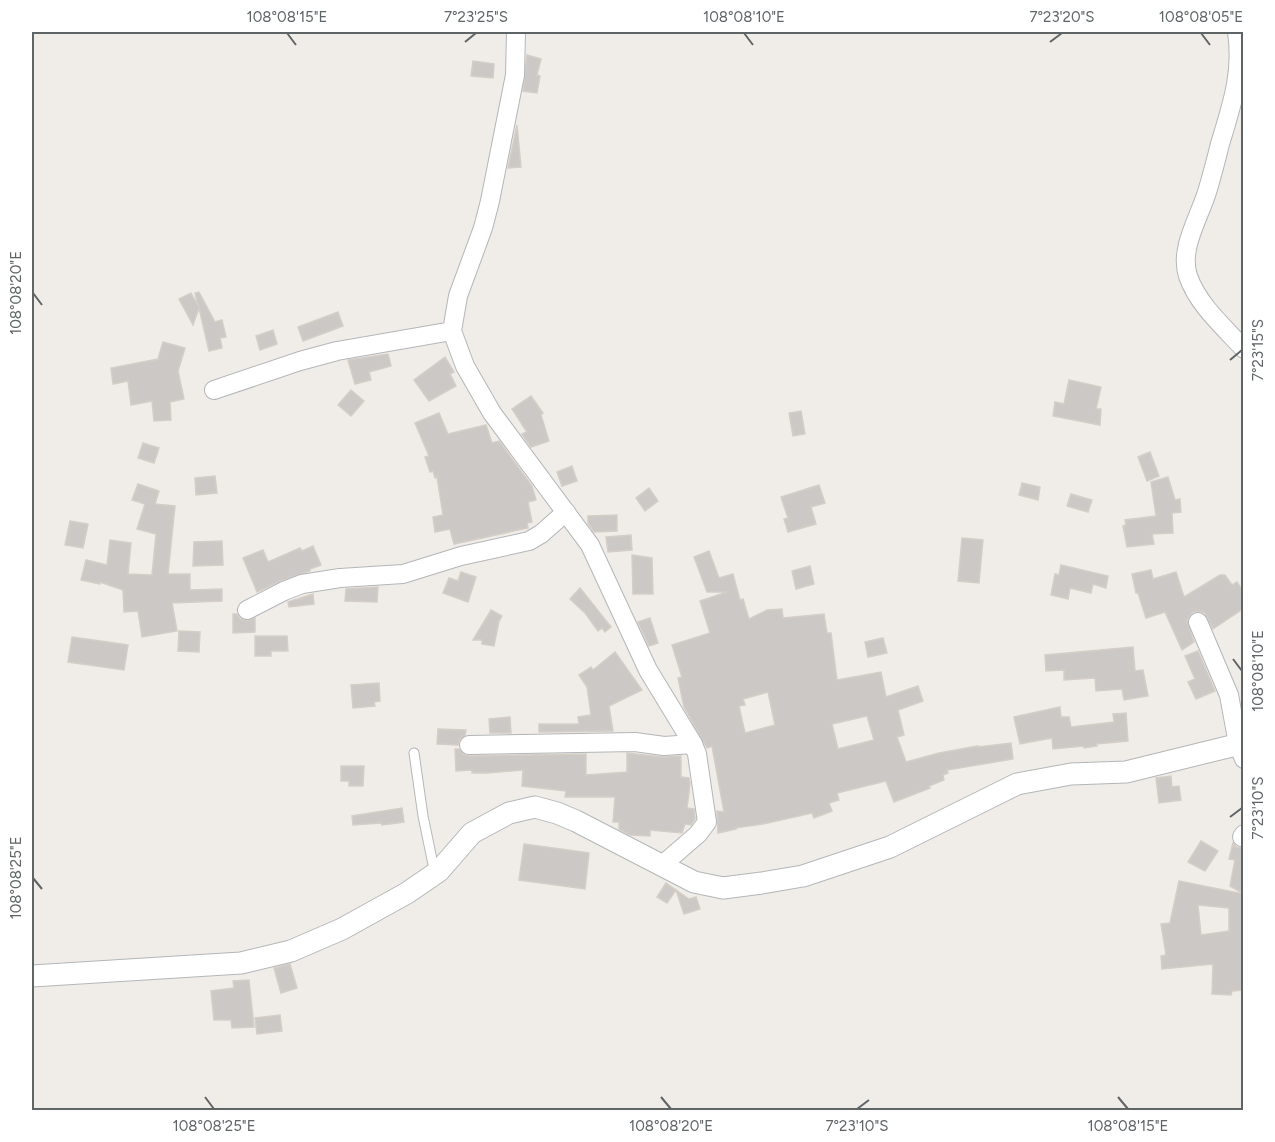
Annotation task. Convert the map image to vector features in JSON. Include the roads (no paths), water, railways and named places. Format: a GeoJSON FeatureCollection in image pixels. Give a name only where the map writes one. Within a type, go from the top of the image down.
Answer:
{"type":"FeatureCollection","features":[{"type":"Feature","properties":{"kind":"street"},"geometry":{"type":"LineString","coordinates":[[516,32],[515,75],[490,201],[483,228],[453,313],[452,331],[465,366],[492,413],[590,545],[648,670],[697,754],[707,822],[698,834],[662,866]]}},
{"type":"Feature","properties":{"kind":"street"},"geometry":{"type":"LineString","coordinates":[[1237,32],[1242,51],[1238,81],[1211,180],[1186,256],[1187,274],[1200,300],[1244,349]]}},
{"type":"Feature","properties":{"kind":"street"},"geometry":{"type":"LineString","coordinates":[[214,390],[336,351],[452,331]]}},
{"type":"Feature","properties":{"kind":"street"},"geometry":{"type":"LineString","coordinates":[[248,610],[302,584],[340,578],[402,574],[461,556],[530,540],[541,534],[566,512]]}},
{"type":"Feature","properties":{"kind":"street"},"geometry":{"type":"LineString","coordinates":[[32,976],[241,963],[291,951],[369,915],[407,893],[435,874],[472,833],[508,813],[535,807],[576,821],[694,882],[723,888],[803,876],[890,847],[1017,784],[1071,774],[1126,772],[1242,749],[1229,694],[1198,622]]}},
{"type":"Feature","properties":{"kind":"street"},"geometry":{"type":"LineString","coordinates":[[469,745],[635,742],[664,746],[693,744]]}},
{"type":"Feature","properties":{"kind":"lane"},"geometry":{"type":"LineString","coordinates":[[414,753],[423,816],[435,874]]}}]}
